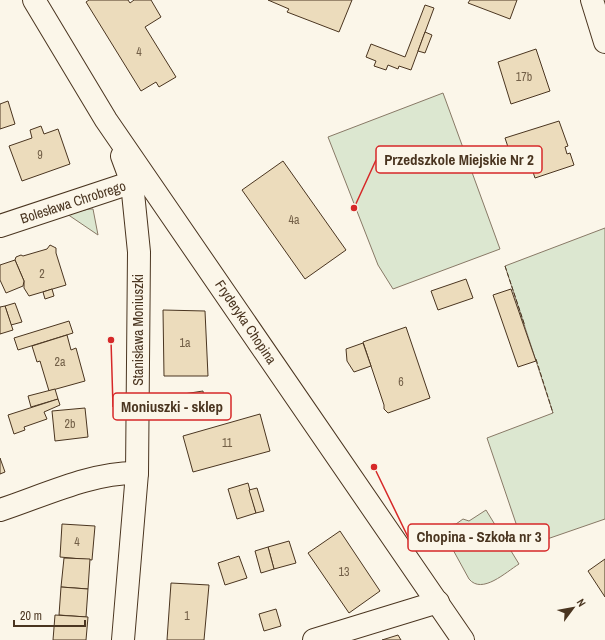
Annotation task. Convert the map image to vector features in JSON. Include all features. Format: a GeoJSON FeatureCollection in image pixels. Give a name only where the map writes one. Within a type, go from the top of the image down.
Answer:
{"type":"FeatureCollection","features":[{"type":"Feature","properties":{"kind":"street","name":"Fryderyka Chopina"},"geometry":{"type":"LineString","coordinates":[[34,0],[106,120],[139,180],[464,640]]}},
{"type":"Feature","properties":{"kind":"street"},"geometry":{"type":"LineString","coordinates":[[592,0],[605,42]]}},
{"type":"Feature","properties":{"kind":"street","name":"Bolesława Chrobrego"},"geometry":{"type":"LineString","coordinates":[[0,226],[139,180]]}},
{"type":"Feature","properties":{"kind":"street","name":"Stanisława Moniuszki"},"geometry":{"type":"LineString","coordinates":[[123,640],[138,473],[139,180]]}},
{"type":"Feature","properties":{"kind":"street"},"geometry":{"type":"LineString","coordinates":[[0,510],[92,479],[117,473],[138,473]]}},
{"type":"Feature","properties":{"kind":"street"},"geometry":{"type":"LineString","coordinates":[[314,640],[438,602]]}},
{"type":"Feature","properties":{"kind":"green space"},"geometry":{"type":"Polygon","coordinates":[[[443,93],[500,249],[393,289],[378,265],[328,137],[443,93]]]}},
{"type":"Feature","properties":{"kind":"green space"},"geometry":{"type":"Polygon","coordinates":[[[93,209],[98,235],[67,214],[93,209]]]}},
{"type":"Feature","properties":{"kind":"green space"},"geometry":{"type":"Polygon","coordinates":[[[605,228],[605,519],[524,547],[487,438],[553,413],[505,266],[605,228]]]}},
{"type":"Feature","properties":{"kind":"green space"},"geometry":{"type":"Polygon","coordinates":[[[486,510],[519,564],[494,580],[480,585],[469,579],[446,537],[445,529],[448,525],[456,524],[463,519],[469,521],[486,510]]]}},
{"type":"Feature","properties":{"kind":"building"},"geometry":{"type":"Polygon","coordinates":[[[89,0],[128,0],[130,3],[134,0],[151,0],[161,17],[145,27],[176,77],[159,87],[156,82],[141,91],[86,2],[89,0]]]}},
{"type":"Feature","properties":{"kind":"building"},"geometry":{"type":"Polygon","coordinates":[[[268,0],[352,0],[339,32],[287,12],[289,9],[268,0]]]}},
{"type":"Feature","properties":{"kind":"building"},"geometry":{"type":"Polygon","coordinates":[[[470,0],[517,0],[510,19],[468,3],[470,0]]]}},
{"type":"Feature","properties":{"kind":"building"},"geometry":{"type":"Polygon","coordinates":[[[425,5],[434,8],[411,70],[399,66],[398,69],[388,65],[386,70],[374,66],[376,61],[366,57],[371,44],[405,57],[425,5]]]}},
{"type":"Feature","properties":{"kind":"building"},"geometry":{"type":"Polygon","coordinates":[[[425,32],[432,35],[425,53],[418,51],[425,32]]]}},
{"type":"Feature","properties":{"kind":"building"},"geometry":{"type":"Polygon","coordinates":[[[536,49],[550,91],[511,104],[498,62],[536,49]]]}},
{"type":"Feature","properties":{"kind":"building"},"geometry":{"type":"Polygon","coordinates":[[[8,101],[15,124],[0,129],[0,104],[8,101]]]}},
{"type":"Feature","properties":{"kind":"building"},"geometry":{"type":"Polygon","coordinates":[[[559,121],[568,146],[565,147],[567,154],[570,153],[574,165],[535,178],[529,160],[514,165],[505,138],[559,121]]]}},
{"type":"Feature","properties":{"kind":"building"},"geometry":{"type":"Polygon","coordinates":[[[41,126],[44,134],[58,129],[70,164],[22,181],[9,146],[32,138],[30,130],[41,126]]]}},
{"type":"Feature","properties":{"kind":"building"},"geometry":{"type":"Polygon","coordinates":[[[283,161],[346,250],[305,279],[242,190],[283,161]]]}},
{"type":"Feature","properties":{"kind":"building"},"geometry":{"type":"Polygon","coordinates":[[[50,245],[56,248],[56,253],[66,285],[29,296],[24,288],[24,281],[15,260],[16,257],[47,249],[50,245]]]}},
{"type":"Feature","properties":{"kind":"building"},"geometry":{"type":"Polygon","coordinates":[[[15,260],[24,281],[23,286],[6,293],[0,280],[0,265],[15,260]]]}},
{"type":"Feature","properties":{"kind":"building"},"geometry":{"type":"Polygon","coordinates":[[[466,279],[473,298],[438,310],[431,291],[466,279]]]}},
{"type":"Feature","properties":{"kind":"building"},"geometry":{"type":"Polygon","coordinates":[[[52,289],[54,296],[45,299],[43,292],[52,289]]]}},
{"type":"Feature","properties":{"kind":"building"},"geometry":{"type":"Polygon","coordinates":[[[511,289],[536,361],[518,367],[493,295],[511,289]]]}},
{"type":"Feature","properties":{"kind":"building"},"geometry":{"type":"Polygon","coordinates":[[[15,303],[22,322],[11,325],[5,306],[15,303]]]}},
{"type":"Feature","properties":{"kind":"building"},"geometry":{"type":"Polygon","coordinates":[[[5,306],[13,330],[0,334],[0,307],[5,306]]]}},
{"type":"Feature","properties":{"kind":"building"},"geometry":{"type":"Polygon","coordinates":[[[163,310],[205,311],[208,376],[164,376],[163,310]]]}},
{"type":"Feature","properties":{"kind":"building"},"geometry":{"type":"Polygon","coordinates":[[[69,321],[73,333],[18,350],[14,338],[69,321]]]}},
{"type":"Feature","properties":{"kind":"building"},"geometry":{"type":"Polygon","coordinates":[[[406,327],[430,398],[388,413],[384,409],[363,342],[406,327]]]}},
{"type":"Feature","properties":{"kind":"building"},"geometry":{"type":"Polygon","coordinates":[[[67,335],[71,350],[76,348],[85,381],[49,391],[40,361],[37,362],[32,346],[67,335]]]}},
{"type":"Feature","properties":{"kind":"building"},"geometry":{"type":"Polygon","coordinates":[[[363,343],[371,366],[354,372],[347,361],[346,349],[363,343]]]}},
{"type":"Feature","properties":{"kind":"building"},"geometry":{"type":"Polygon","coordinates":[[[55,389],[58,399],[31,407],[28,396],[55,389]]]}},
{"type":"Feature","properties":{"kind":"building"},"geometry":{"type":"Polygon","coordinates":[[[203,391],[206,411],[180,414],[177,395],[203,391]]]}},
{"type":"Feature","properties":{"kind":"building"},"geometry":{"type":"Polygon","coordinates":[[[58,399],[60,405],[44,412],[47,419],[24,427],[25,430],[14,434],[8,415],[58,399]]]}},
{"type":"Feature","properties":{"kind":"building"},"geometry":{"type":"Polygon","coordinates":[[[85,408],[88,437],[55,441],[52,411],[85,408]]]}},
{"type":"Feature","properties":{"kind":"building"},"geometry":{"type":"Polygon","coordinates":[[[260,414],[270,451],[193,472],[183,436],[260,414]]]}},
{"type":"Feature","properties":{"kind":"building"},"geometry":{"type":"Polygon","coordinates":[[[0,458],[5,472],[0,474],[0,458]]]}},
{"type":"Feature","properties":{"kind":"building"},"geometry":{"type":"Polygon","coordinates":[[[248,483],[256,513],[237,519],[228,489],[248,483]]]}},
{"type":"Feature","properties":{"kind":"building"},"geometry":{"type":"Polygon","coordinates":[[[257,488],[264,511],[256,513],[249,490],[257,488]]]}},
{"type":"Feature","properties":{"kind":"building"},"geometry":{"type":"Polygon","coordinates":[[[62,524],[95,526],[92,560],[60,557],[62,524]]]}},
{"type":"Feature","properties":{"kind":"building"},"geometry":{"type":"Polygon","coordinates":[[[340,531],[380,591],[349,613],[308,553],[340,531]]]}},
{"type":"Feature","properties":{"kind":"building"},"geometry":{"type":"Polygon","coordinates":[[[289,541],[296,563],[274,569],[268,547],[289,541]]]}},
{"type":"Feature","properties":{"kind":"building"},"geometry":{"type":"Polygon","coordinates":[[[268,547],[274,569],[261,573],[255,551],[268,547]]]}},
{"type":"Feature","properties":{"kind":"building"},"geometry":{"type":"Polygon","coordinates":[[[239,556],[247,578],[225,585],[218,563],[239,556]]]}},
{"type":"Feature","properties":{"kind":"building"},"geometry":{"type":"Polygon","coordinates":[[[64,558],[90,559],[88,589],[61,587],[64,558]]]}},
{"type":"Feature","properties":{"kind":"building"},"geometry":{"type":"Polygon","coordinates":[[[605,559],[605,597],[588,571],[605,559]]]}},
{"type":"Feature","properties":{"kind":"building"},"geometry":{"type":"Polygon","coordinates":[[[171,583],[209,585],[204,640],[167,640],[171,583]]]}},
{"type":"Feature","properties":{"kind":"building"},"geometry":{"type":"Polygon","coordinates":[[[61,587],[88,589],[86,617],[59,615],[61,587]]]}},
{"type":"Feature","properties":{"kind":"building"},"geometry":{"type":"Polygon","coordinates":[[[276,609],[281,626],[264,631],[259,614],[276,609]]]}},
{"type":"Feature","properties":{"kind":"building"},"geometry":{"type":"Polygon","coordinates":[[[55,615],[88,617],[86,640],[53,640],[55,615]]]}},
{"type":"Feature","properties":{"kind":"building"},"geometry":{"type":"Polygon","coordinates":[[[398,635],[401,640],[382,640],[398,635]]]}},
{"type":"Feature","properties":{"kind":"fence"},"geometry":{"type":"LineString","coordinates":[[505,266],[525,326]]}},
{"type":"Feature","properties":{"kind":"fence"},"geometry":{"type":"LineString","coordinates":[[536,359],[553,413]]}},
{"type":"Feature","properties":{"kind":"place","name":"Przedszkole Miejskie Nr 2"},"geometry":{"type":"Point","coordinates":[354,208]}},
{"type":"Feature","properties":{"kind":"place","name":"Moniuszki - sklep"},"geometry":{"type":"Point","coordinates":[111,340]}},
{"type":"Feature","properties":{"kind":"place","name":"Chopina - Szkoła nr 3"},"geometry":{"type":"Point","coordinates":[374,467]}}]}
